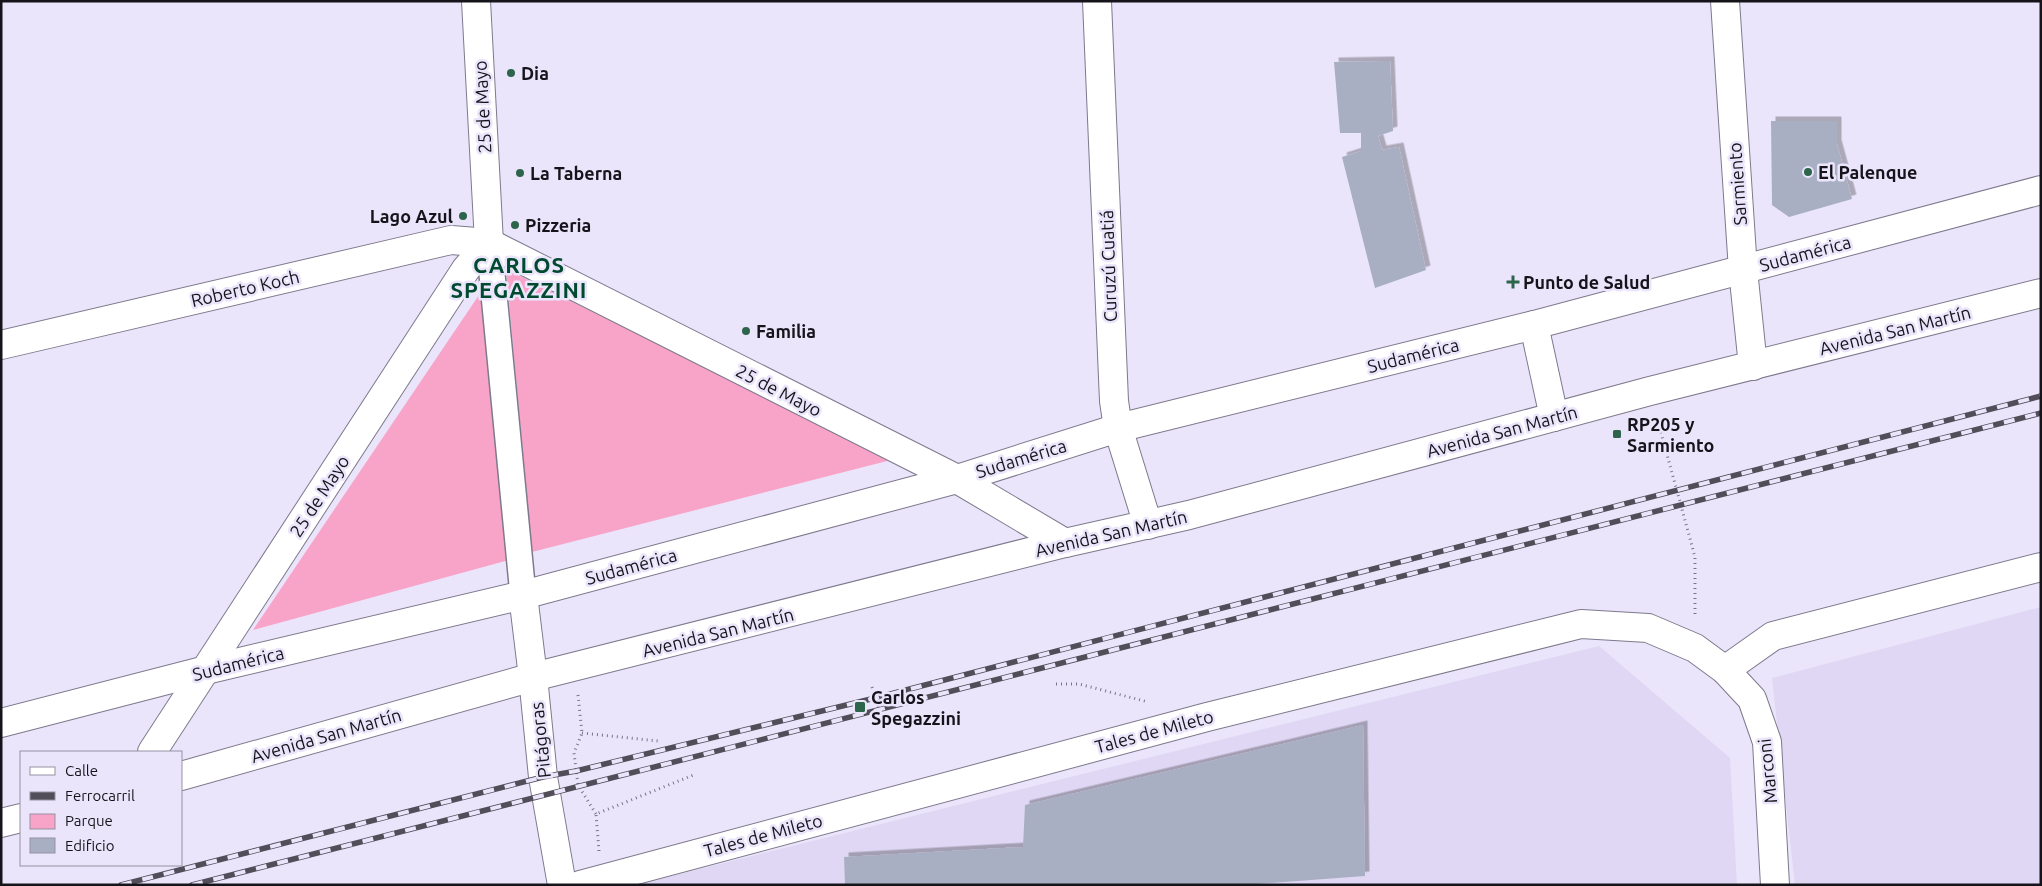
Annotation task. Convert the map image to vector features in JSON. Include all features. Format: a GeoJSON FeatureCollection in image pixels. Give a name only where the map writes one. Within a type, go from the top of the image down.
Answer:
{"type":"FeatureCollection","features":[{"type":"Feature","properties":{"kind":"street","name":"25 de Mayo"},"geometry":{"type":"LineString","coordinates":[[153,751],[466,269],[490,244],[476,1]]}},
{"type":"Feature","properties":{"kind":"street","name":"Curuzú Cuatiá"},"geometry":{"type":"LineString","coordinates":[[1097,1],[1114,392],[1118,428],[1148,525]]}},
{"type":"Feature","properties":{"kind":"street","name":"Sarmiento"},"geometry":{"type":"LineString","coordinates":[[1725,1],[1743,270],[1753,366]]}},
{"type":"Feature","properties":{"kind":"street","name":"Sudamérica"},"geometry":{"type":"LineString","coordinates":[[1,723],[206,670],[522,595],[957,479],[1118,428],[1534,325],[2041,190]]}},
{"type":"Feature","properties":{"kind":"street","name":"Roberto Koch"},"geometry":{"type":"LineString","coordinates":[[1,345],[451,240],[490,244]]}},
{"type":"Feature","properties":{"kind":"street","name":"25 de Mayo"},"geometry":{"type":"LineString","coordinates":[[490,244],[957,479],[1065,544]]}},
{"type":"Feature","properties":{"kind":"street"},"geometry":{"type":"LineString","coordinates":[[490,244],[522,595]]}},
{"type":"Feature","properties":{"kind":"street","name":"Avenida San Martín"},"geometry":{"type":"LineString","coordinates":[[182,776],[533,677],[1148,525],[1650,391],[2041,293]]}},
{"type":"Feature","properties":{"kind":"street"},"geometry":{"type":"LineString","coordinates":[[1534,325],[1554,417]]}},
{"type":"Feature","properties":{"kind":"street"},"geometry":{"type":"LineString","coordinates":[[1725,670],[1773,636],[2041,567]]}},
{"type":"Feature","properties":{"kind":"street","name":"Pitágoras"},"geometry":{"type":"LineString","coordinates":[[522,595],[533,677],[543,777],[562,885]]}},
{"type":"Feature","properties":{"kind":"street","name":"Tales de Mileto"},"geometry":{"type":"LineString","coordinates":[[590,882],[1197,719],[1581,624],[1648,628],[1695,648],[1725,670]]}},
{"type":"Feature","properties":{"kind":"street","name":"Marconi"},"geometry":{"type":"LineString","coordinates":[[1725,670],[1752,699],[1766,742],[1775,885]]}},
{"type":"Feature","properties":{"kind":"street"},"geometry":{"type":"LineString","coordinates":[[1,823],[20,818]]}},
{"type":"Feature","properties":{"kind":"path"},"geometry":{"type":"LineString","coordinates":[[1650,391],[1695,557],[1695,648]]}},
{"type":"Feature","properties":{"kind":"path"},"geometry":{"type":"LineString","coordinates":[[573,668],[582,734],[574,752],[578,785],[596,814],[590,882]]}},
{"type":"Feature","properties":{"kind":"path"},"geometry":{"type":"LineString","coordinates":[[1056,684],[1079,684],[1152,703]]}},
{"type":"Feature","properties":{"kind":"path"},"geometry":{"type":"LineString","coordinates":[[872,687],[885,726]]}},
{"type":"Feature","properties":{"kind":"path"},"geometry":{"type":"LineString","coordinates":[[582,734],[658,741]]}},
{"type":"Feature","properties":{"kind":"path"},"geometry":{"type":"LineString","coordinates":[[596,814],[696,774]]}},
{"type":"Feature","properties":{"kind":"shaded area"},"geometry":{"type":"Polygon","coordinates":[[[2041,607],[2041,885],[1795,885],[1772,678],[2041,607]]]}},
{"type":"Feature","properties":{"kind":"shaded area"},"geometry":{"type":"Polygon","coordinates":[[[1599,646],[1730,758],[1737,885],[635,885],[1599,646]]]}},
{"type":"Feature","properties":{"kind":"green space"},"geometry":{"type":"Polygon","coordinates":[[[506,269],[891,460],[532,552],[506,269]]]}},
{"type":"Feature","properties":{"kind":"green space"},"geometry":{"type":"Polygon","coordinates":[[[483,289],[509,560],[253,630],[483,289]]]}},
{"type":"Feature","properties":{"kind":"building"},"geometry":{"type":"Polygon","coordinates":[[[1390,61],[1393,131],[1378,136],[1382,150],[1399,147],[1426,270],[1375,288],[1342,157],[1361,151],[1361,133],[1340,133],[1334,62],[1390,61]]]}},
{"type":"Feature","properties":{"kind":"building","name":"El Palenque"},"geometry":{"type":"Polygon","coordinates":[[[1771,121],[1837,121],[1837,144],[1852,199],[1789,217],[1772,205],[1771,121]]]}},
{"type":"Feature","properties":{"kind":"building"},"geometry":{"type":"Polygon","coordinates":[[[1363,725],[1365,876],[1242,885],[845,885],[844,857],[1023,847],[1025,805],[1363,725]]]}},
{"type":"Feature","properties":{"kind":"railway"},"geometry":{"type":"LineString","coordinates":[[121,885],[543,777],[576,771],[875,698],[2041,396]]}},
{"type":"Feature","properties":{"kind":"railway"},"geometry":{"type":"LineString","coordinates":[[192,885],[2041,413]]}},
{"type":"Feature","properties":{"kind":"place","name":"Dia"},"geometry":{"type":"Point","coordinates":[511,73]}},
{"type":"Feature","properties":{"kind":"place","name":"El Palenque"},"geometry":{"type":"Point","coordinates":[1808,172]}},
{"type":"Feature","properties":{"kind":"place","name":"La Taberna"},"geometry":{"type":"Point","coordinates":[520,173]}},
{"type":"Feature","properties":{"kind":"place","name":"Lago Azul"},"geometry":{"type":"Point","coordinates":[463,216]}},
{"type":"Feature","properties":{"kind":"place","name":"Pizzeria"},"geometry":{"type":"Point","coordinates":[515,225]}},
{"type":"Feature","properties":{"kind":"place","name":"Punto de Salud"},"geometry":{"type":"Point","coordinates":[1513,282]}},
{"type":"Feature","properties":{"kind":"place","name":"Familia"},"geometry":{"type":"Point","coordinates":[746,331]}},
{"type":"Feature","properties":{"kind":"place","name":"RP205 y Sarmiento"},"geometry":{"type":"Point","coordinates":[1617,434]}},
{"type":"Feature","properties":{"kind":"place","name":"Carlos Spegazzini"},"geometry":{"type":"Point","coordinates":[860,707]}},
{"type":"Feature","properties":{"kind":"district","name":"CARLOS SPEGAZZINI"},"geometry":{"type":"Point","coordinates":[519,276]}}]}
